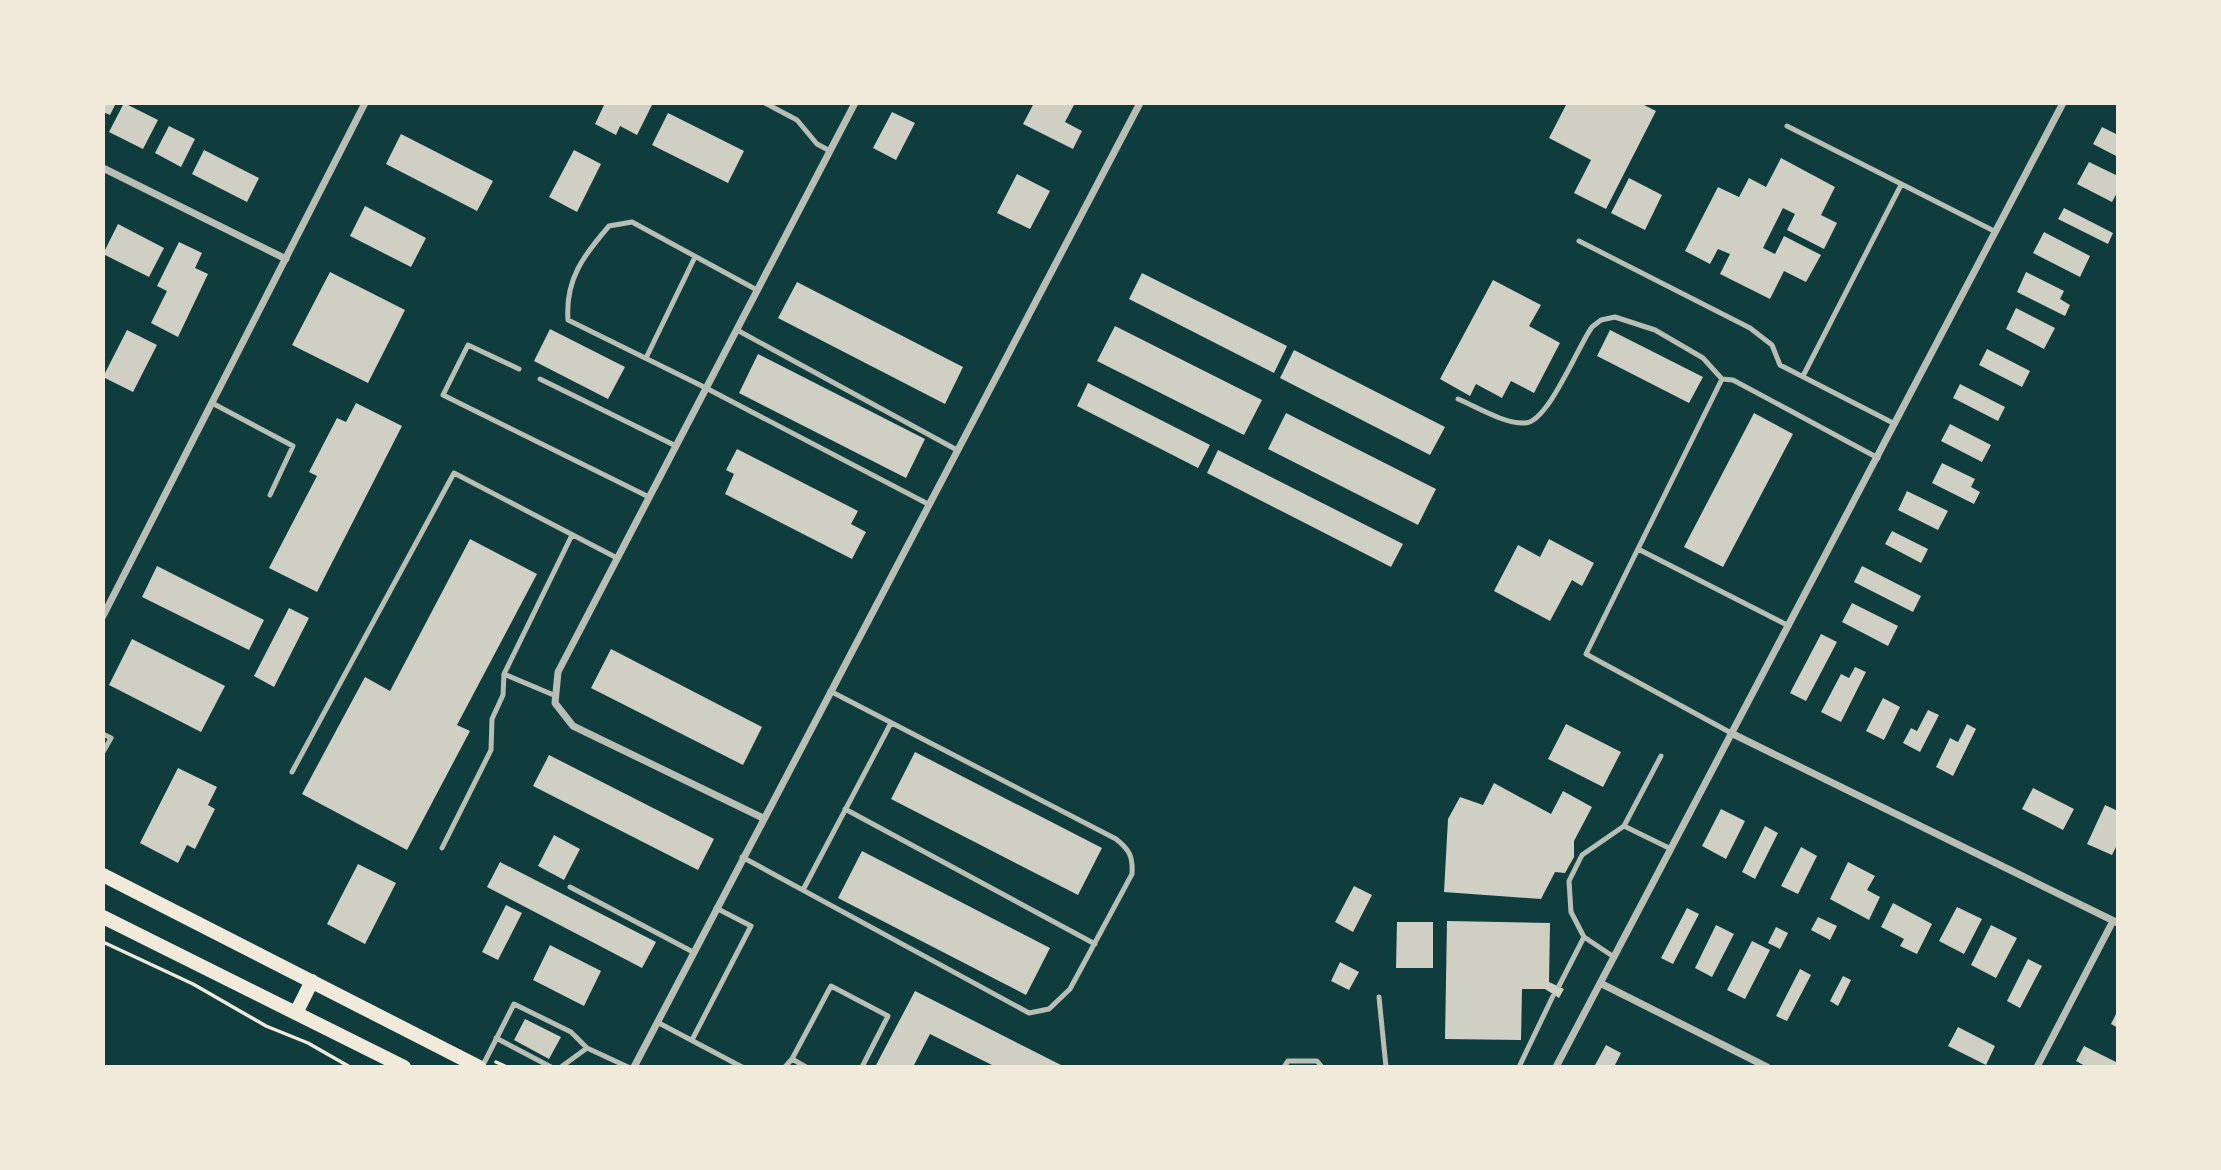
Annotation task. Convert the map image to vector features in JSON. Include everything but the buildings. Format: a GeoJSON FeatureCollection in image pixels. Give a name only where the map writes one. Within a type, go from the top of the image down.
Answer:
{"type":"FeatureCollection","features":[{"type":"Feature","properties":{"kind":"main road"},"geometry":{"type":"LineString","coordinates":[[103,875],[480,1067]]}},
{"type":"Feature","properties":{"kind":"main road"},"geometry":{"type":"LineString","coordinates":[[103,917],[404,1067]]}},
{"type":"Feature","properties":{"kind":"main road"},"geometry":{"type":"LineString","coordinates":[[296,1013],[312,981]]}},
{"type":"Feature","properties":{"kind":"street"},"geometry":{"type":"LineString","coordinates":[[103,616],[365,103]]}},
{"type":"Feature","properties":{"kind":"street"},"geometry":{"type":"LineString","coordinates":[[763,818],[573,726],[555,703],[558,672],[855,103]]}},
{"type":"Feature","properties":{"kind":"street"},"geometry":{"type":"LineString","coordinates":[[634,1067],[1140,103]]}},
{"type":"Feature","properties":{"kind":"street"},"geometry":{"type":"LineString","coordinates":[[1556,1067],[2063,103]]}},
{"type":"Feature","properties":{"kind":"street"},"geometry":{"type":"LineString","coordinates":[[103,168],[286,259]]}},
{"type":"Feature","properties":{"kind":"street"},"geometry":{"type":"LineString","coordinates":[[1733,734],[2115,922],[2037,1067]]}},
{"type":"Feature","properties":{"kind":"street"},"geometry":{"type":"LineString","coordinates":[[1600,983],[1766,1067]]}},
{"type":"Feature","properties":{"kind":"lane"},"geometry":{"type":"LineString","coordinates":[[765,103],[797,120],[817,144],[830,151]]}},
{"type":"Feature","properties":{"kind":"lane"},"geometry":{"type":"LineString","coordinates":[[1787,127],[1996,232]]}},
{"type":"Feature","properties":{"kind":"lane"},"geometry":{"type":"LineString","coordinates":[[1802,376],[1901,185]]}},
{"type":"Feature","properties":{"kind":"lane"},"geometry":{"type":"LineString","coordinates":[[757,290],[632,222],[609,226],[585,255],[566,297],[568,320],[706,388],[928,504]]}},
{"type":"Feature","properties":{"kind":"lane"},"geometry":{"type":"LineString","coordinates":[[1579,241],[1750,328],[1772,345],[1780,365],[1895,424]]}},
{"type":"Feature","properties":{"kind":"lane"},"geometry":{"type":"LineString","coordinates":[[646,358],[695,257]]}},
{"type":"Feature","properties":{"kind":"lane"},"geometry":{"type":"LineString","coordinates":[[1458,399],[1511,421],[1524,424],[1534,421],[1546,409],[1592,327],[1601,320],[1615,317],[1655,330],[1703,358],[1721,379],[1733,380],[1878,458]]}},
{"type":"Feature","properties":{"kind":"lane"},"geometry":{"type":"LineString","coordinates":[[737,330],[957,450]]}},
{"type":"Feature","properties":{"kind":"lane"},"geometry":{"type":"LineString","coordinates":[[519,369],[468,345],[443,395],[649,497]]}},
{"type":"Feature","properties":{"kind":"lane"},"geometry":{"type":"LineString","coordinates":[[540,379],[676,446]]}},
{"type":"Feature","properties":{"kind":"lane"},"geometry":{"type":"LineString","coordinates":[[1721,379],[1586,654],[1733,734]]}},
{"type":"Feature","properties":{"kind":"lane"},"geometry":{"type":"LineString","coordinates":[[212,403],[293,446],[270,495]]}},
{"type":"Feature","properties":{"kind":"lane"},"geometry":{"type":"LineString","coordinates":[[292,772],[454,473],[617,558]]}},
{"type":"Feature","properties":{"kind":"lane"},"geometry":{"type":"LineString","coordinates":[[442,848],[491,750],[492,719],[503,695],[504,674],[572,536]]}},
{"type":"Feature","properties":{"kind":"lane"},"geometry":{"type":"LineString","coordinates":[[1638,549],[1790,626]]}},
{"type":"Feature","properties":{"kind":"lane"},"geometry":{"type":"LineString","coordinates":[[504,674],[555,696]]}},
{"type":"Feature","properties":{"kind":"lane"},"geometry":{"type":"LineString","coordinates":[[742,857],[1029,1013],[1049,1009],[1060,1001],[1095,944],[1132,874],[1133,860],[1129,849],[1116,839],[830,691]]}},
{"type":"Feature","properties":{"kind":"lane"},"geometry":{"type":"LineString","coordinates":[[803,890],[891,723]]}},
{"type":"Feature","properties":{"kind":"lane"},"geometry":{"type":"LineString","coordinates":[[103,734],[111,738],[103,752]]}},
{"type":"Feature","properties":{"kind":"lane"},"geometry":{"type":"LineString","coordinates":[[1614,957],[1584,937],[1571,912],[1569,881],[1582,855],[1624,827],[1661,756]]}},
{"type":"Feature","properties":{"kind":"lane"},"geometry":{"type":"LineString","coordinates":[[845,810],[1095,944]]}},
{"type":"Feature","properties":{"kind":"lane"},"geometry":{"type":"LineString","coordinates":[[1624,827],[1671,849]]}},
{"type":"Feature","properties":{"kind":"lane"},"geometry":{"type":"LineString","coordinates":[[570,887],[693,952]]}},
{"type":"Feature","properties":{"kind":"lane"},"geometry":{"type":"LineString","coordinates":[[692,1040],[751,926],[716,908]]}},
{"type":"Feature","properties":{"kind":"lane"},"geometry":{"type":"LineString","coordinates":[[1559,986],[1584,937]]}},
{"type":"Feature","properties":{"kind":"lane"},"geometry":{"type":"LineString","coordinates":[[785,1067],[792,1059],[831,986],[888,1016],[862,1067]]}},
{"type":"Feature","properties":{"kind":"lane"},"geometry":{"type":"LineString","coordinates":[[1519,1067],[1553,996]]}},
{"type":"Feature","properties":{"kind":"lane"},"geometry":{"type":"LineString","coordinates":[[1379,997],[1386,1067]]}},
{"type":"Feature","properties":{"kind":"lane"},"geometry":{"type":"LineString","coordinates":[[480,1067],[514,1004],[571,1032],[587,1048],[628,1067]]}},
{"type":"Feature","properties":{"kind":"lane"},"geometry":{"type":"LineString","coordinates":[[657,1022],[742,1067]]}},
{"type":"Feature","properties":{"kind":"lane"},"geometry":{"type":"LineString","coordinates":[[496,1038],[551,1067]]}},
{"type":"Feature","properties":{"kind":"lane"},"geometry":{"type":"LineString","coordinates":[[561,1067],[587,1048]]}},
{"type":"Feature","properties":{"kind":"lane"},"geometry":{"type":"LineString","coordinates":[[792,1059],[806,1067]]}},
{"type":"Feature","properties":{"kind":"lane"},"geometry":{"type":"LineString","coordinates":[[1283,1067],[1288,1060],[1317,1061],[1322,1067]]}},
{"type":"Feature","properties":{"kind":"path"},"geometry":{"type":"LineString","coordinates":[[103,942],[194,984],[247,1016],[308,1043],[350,1067]]}}]}
